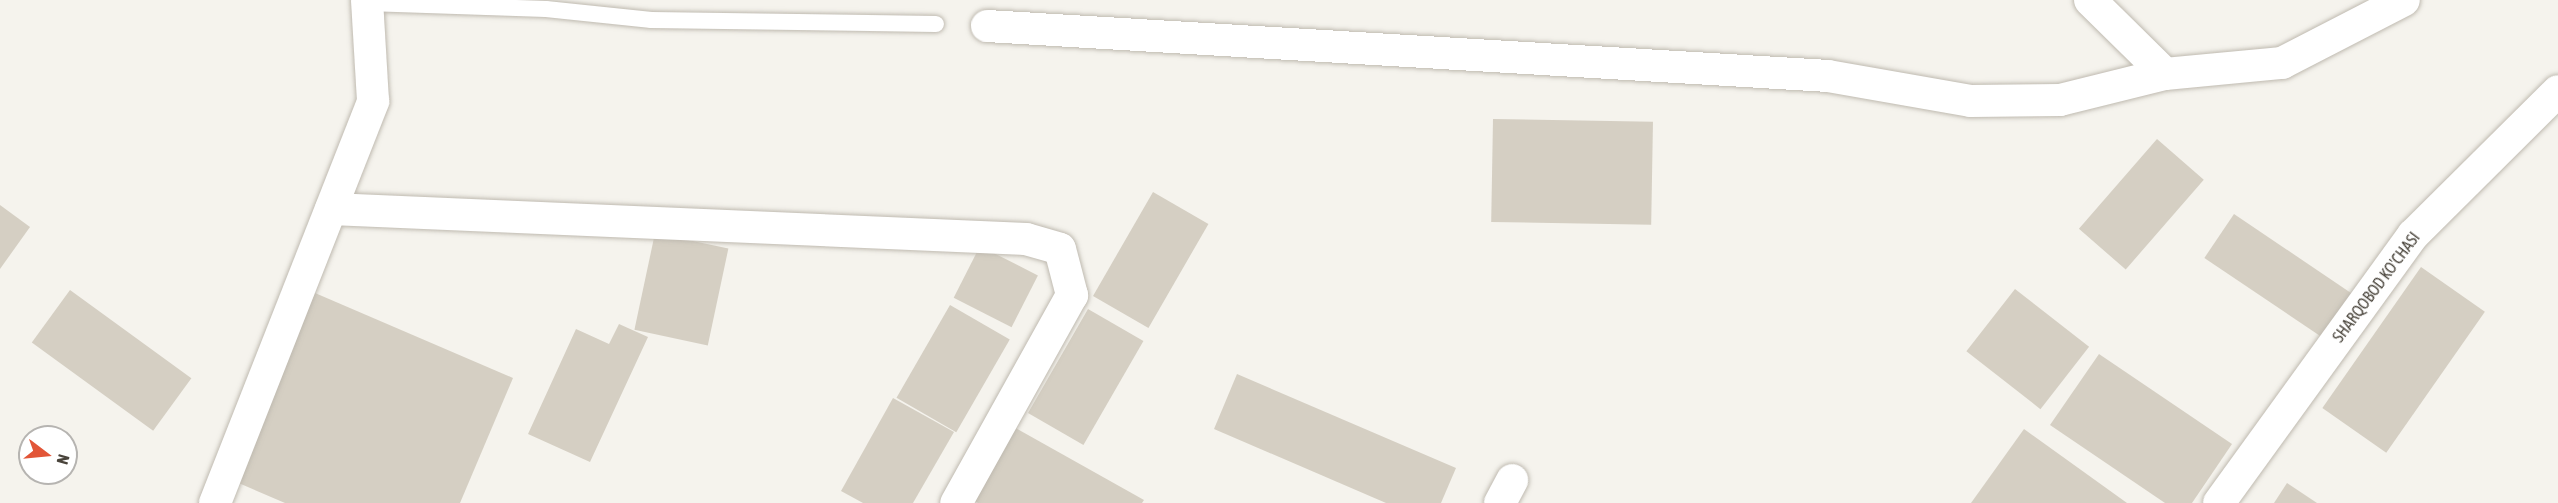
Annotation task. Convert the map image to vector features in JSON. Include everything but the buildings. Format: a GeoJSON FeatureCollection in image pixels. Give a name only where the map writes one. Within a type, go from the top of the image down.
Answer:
{"type":"FeatureCollection","features":[{"type":"Feature","properties":{"kind":"street"},"geometry":{"type":"LineString","coordinates":[[2090,0],[2165,74]]}},
{"type":"Feature","properties":{"kind":"street"},"geometry":{"type":"LineString","coordinates":[[987,26],[1816,75],[1971,101],[2060,100],[2165,74],[2282,63],[2404,0]]}},
{"type":"Feature","properties":{"kind":"street"},"geometry":{"type":"LineString","coordinates":[[215,503],[374,101],[367,1]]}},
{"type":"Feature","properties":{"kind":"street","name":"SHARQOBOD KO'CHASI"},"geometry":{"type":"LineString","coordinates":[[2219,503],[2413,235],[2558,91]]}},
{"type":"Feature","properties":{"kind":"street"},"geometry":{"type":"LineString","coordinates":[[332,208],[1026,239],[1060,249],[1072,295],[956,503]]}},
{"type":"Feature","properties":{"kind":"lane"},"geometry":{"type":"LineString","coordinates":[[367,1],[546,9],[651,20],[936,24]]}}]}
